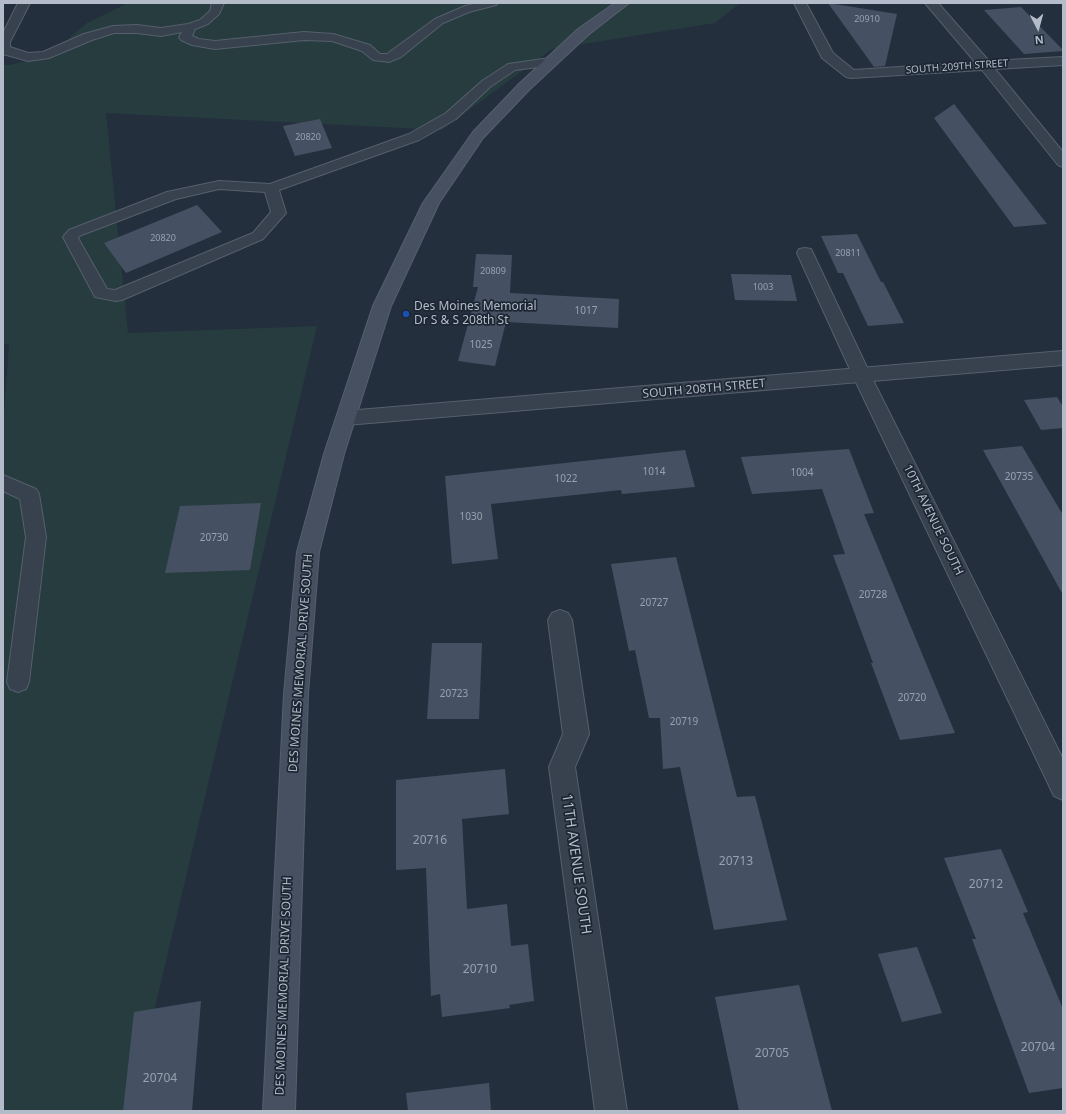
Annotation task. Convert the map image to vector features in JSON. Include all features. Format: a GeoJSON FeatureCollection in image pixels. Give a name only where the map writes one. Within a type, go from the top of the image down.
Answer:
{"type":"FeatureCollection","features":[{"type":"Feature","properties":{"kind":"main road","name":"DES MOINES MEMORIAL DRIVE SOUTH"},"geometry":{"type":"LineString","coordinates":[[279,1111],[296,694],[308,552],[334,454],[382,306],[431,203],[478,135],[524,86],[583,32],[623,3]]}},
{"type":"Feature","properties":{"kind":"street","name":"SOUTH 209TH STREET"},"geometry":{"type":"LineString","coordinates":[[800,3],[827,55],[839,66],[852,74],[1063,60]]}},
{"type":"Feature","properties":{"kind":"street"},"geometry":{"type":"LineString","coordinates":[[931,3],[985,65],[1063,162]]}},
{"type":"Feature","properties":{"kind":"street","name":"10TH AVENUE SOUTH"},"geometry":{"type":"LineString","coordinates":[[805,253],[862,376],[1063,787]]}},
{"type":"Feature","properties":{"kind":"street","name":"SOUTH 208TH STREET"},"geometry":{"type":"LineString","coordinates":[[346,418],[1063,358]]}},
{"type":"Feature","properties":{"kind":"street","name":"11TH AVENUE SOUTH"},"geometry":{"type":"LineString","coordinates":[[560,620],[576,734],[562,768],[611,1111]]}},
{"type":"Feature","properties":{"kind":"lane"},"geometry":{"type":"LineString","coordinates":[[24,3],[4,42],[4,47],[7,51],[28,57],[45,55],[67,47],[88,36],[113,30],[136,29],[161,32],[191,27],[204,22],[215,12],[218,3]]}},
{"type":"Feature","properties":{"kind":"lane"},"geometry":{"type":"LineString","coordinates":[[191,27],[185,37],[196,42],[215,45],[304,36],[333,38],[366,48],[378,57],[389,58],[397,54],[439,21],[465,9],[492,3]]}},
{"type":"Feature","properties":{"kind":"lane"},"geometry":{"type":"LineString","coordinates":[[272,188],[279,213],[258,236],[116,296],[100,293],[70,237],[74,233],[172,195],[219,185],[272,188],[414,136],[451,116],[469,102],[486,84],[512,67],[550,62]]}},
{"type":"Feature","properties":{"kind":"lane"},"geometry":{"type":"LineString","coordinates":[[3,483],[29,494],[36,537],[18,682]]}},
{"type":"Feature","properties":{"kind":"green space"},"geometry":{"type":"Polygon","coordinates":[[[128,3],[740,3],[715,23],[552,49],[442,130],[106,113],[128,333],[317,326],[131,1108],[117,1111],[3,1111],[3,428],[9,344],[3,344],[3,65],[10,65],[49,55],[87,23],[128,3]]]}},
{"type":"Feature","properties":{"kind":"building"},"geometry":{"type":"Polygon","coordinates":[[[828,3],[897,14],[885,66],[874,67],[828,3]]]}},
{"type":"Feature","properties":{"kind":"building"},"geometry":{"type":"Polygon","coordinates":[[[1021,7],[1063,51],[1024,54],[984,10],[1021,7]]]}},
{"type":"Feature","properties":{"kind":"building"},"geometry":{"type":"Polygon","coordinates":[[[954,104],[1047,224],[1014,227],[934,118],[954,104]]]}},
{"type":"Feature","properties":{"kind":"building"},"geometry":{"type":"Polygon","coordinates":[[[320,119],[332,148],[295,156],[283,126],[320,119]]]}},
{"type":"Feature","properties":{"kind":"building"},"geometry":{"type":"Polygon","coordinates":[[[197,205],[222,232],[126,273],[104,243],[197,205]]]}},
{"type":"Feature","properties":{"kind":"building"},"geometry":{"type":"Polygon","coordinates":[[[857,234],[904,323],[868,326],[843,273],[838,273],[821,236],[857,234]]]}},
{"type":"Feature","properties":{"kind":"building"},"geometry":{"type":"Polygon","coordinates":[[[476,254],[512,255],[510,293],[619,299],[618,328],[506,322],[495,366],[458,361],[478,287],[473,287],[476,254]]]}},
{"type":"Feature","properties":{"kind":"building"},"geometry":{"type":"Polygon","coordinates":[[[731,274],[791,275],[797,301],[735,300],[731,274]]]}},
{"type":"Feature","properties":{"kind":"building"},"geometry":{"type":"Polygon","coordinates":[[[1057,397],[1063,407],[1063,428],[1041,430],[1024,400],[1057,397]]]}},
{"type":"Feature","properties":{"kind":"building"},"geometry":{"type":"Polygon","coordinates":[[[1022,446],[1063,515],[1063,595],[983,450],[1022,446]]]}},
{"type":"Feature","properties":{"kind":"building"},"geometry":{"type":"Polygon","coordinates":[[[849,449],[874,513],[864,514],[955,733],[900,740],[833,555],[845,554],[822,489],[752,494],[741,457],[849,449]]]}},
{"type":"Feature","properties":{"kind":"building"},"geometry":{"type":"Polygon","coordinates":[[[685,450],[695,487],[622,494],[621,490],[491,504],[498,559],[452,564],[445,476],[685,450]]]}},
{"type":"Feature","properties":{"kind":"building"},"geometry":{"type":"Polygon","coordinates":[[[261,503],[250,570],[165,573],[180,506],[261,503]]]}},
{"type":"Feature","properties":{"kind":"building"},"geometry":{"type":"Polygon","coordinates":[[[676,557],[737,797],[755,796],[787,920],[714,930],[680,767],[663,769],[660,718],[649,718],[635,650],[629,651],[611,564],[676,557]]]}},
{"type":"Feature","properties":{"kind":"building"},"geometry":{"type":"Polygon","coordinates":[[[432,643],[482,643],[479,719],[427,719],[432,643]]]}},
{"type":"Feature","properties":{"kind":"building"},"geometry":{"type":"Polygon","coordinates":[[[505,769],[509,814],[462,819],[467,909],[507,904],[511,946],[528,944],[534,1001],[509,1005],[510,1008],[442,1017],[440,994],[431,996],[426,868],[396,870],[396,780],[505,769]]]}},
{"type":"Feature","properties":{"kind":"building"},"geometry":{"type":"Polygon","coordinates":[[[1001,849],[1028,912],[1023,913],[1063,1009],[1063,1088],[1029,1093],[972,939],[976,939],[944,858],[1001,849]]]}},
{"type":"Feature","properties":{"kind":"building"},"geometry":{"type":"Polygon","coordinates":[[[917,947],[942,1013],[902,1022],[878,954],[917,947]]]}},
{"type":"Feature","properties":{"kind":"building"},"geometry":{"type":"Polygon","coordinates":[[[799,985],[832,1111],[739,1111],[715,997],[799,985]]]}},
{"type":"Feature","properties":{"kind":"building"},"geometry":{"type":"Polygon","coordinates":[[[201,1001],[192,1111],[123,1111],[134,1012],[201,1001]]]}},
{"type":"Feature","properties":{"kind":"building"},"geometry":{"type":"Polygon","coordinates":[[[489,1083],[491,1111],[408,1111],[406,1093],[489,1083]]]}},
{"type":"Feature","properties":{"kind":"place","name":"Des Moines Memorial Dr S & S 208th St"},"geometry":{"type":"Point","coordinates":[406,314]}}]}
